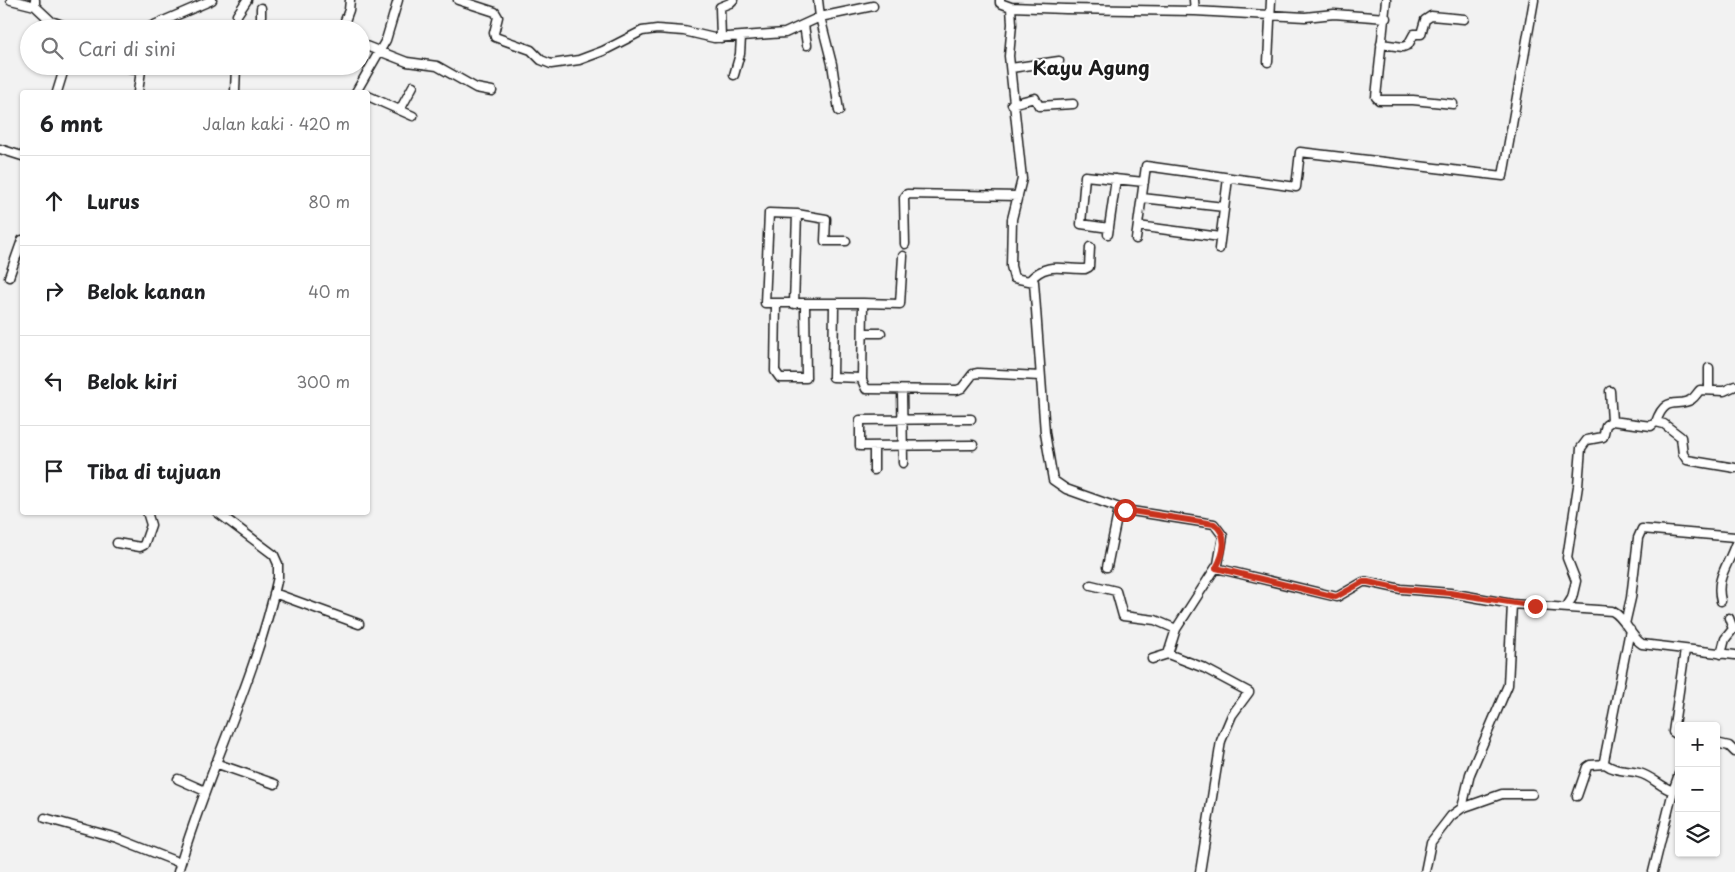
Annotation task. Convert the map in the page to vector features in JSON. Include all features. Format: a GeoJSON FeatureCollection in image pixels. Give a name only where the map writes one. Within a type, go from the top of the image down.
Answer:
{"type":"FeatureCollection","features":[{"type":"Feature","properties":{"kind":"street"},"geometry":{"type":"LineString","coordinates":[[11,0],[35,3],[48,20]]}},
{"type":"Feature","properties":{"kind":"street"},"geometry":{"type":"LineString","coordinates":[[166,20],[212,0]]}},
{"type":"Feature","properties":{"kind":"street"},"geometry":{"type":"LineString","coordinates":[[237,20],[237,15],[246,0]]}},
{"type":"Feature","properties":{"kind":"street"},"geometry":{"type":"LineString","coordinates":[[345,20],[350,0]]}},
{"type":"Feature","properties":{"kind":"street"},"geometry":{"type":"LineString","coordinates":[[370,70],[391,28],[398,0]]}},
{"type":"Feature","properties":{"kind":"street"},"geometry":{"type":"LineString","coordinates":[[458,0],[495,12],[498,17],[494,33],[495,37],[531,50],[541,60],[551,64],[579,60],[603,51],[642,31],[657,29],[684,31],[721,38],[785,33],[820,17],[873,6]]}},
{"type":"Feature","properties":{"kind":"street"},"geometry":{"type":"LineString","coordinates":[[721,38],[720,7],[733,0]]}},
{"type":"Feature","properties":{"kind":"street"},"geometry":{"type":"LineString","coordinates":[[818,0],[820,17],[832,64],[838,111]]}},
{"type":"Feature","properties":{"kind":"street"},"geometry":{"type":"LineString","coordinates":[[991,0],[1011,7],[1054,4],[1305,17],[1334,14],[1386,18]]}},
{"type":"Feature","properties":{"kind":"street"},"geometry":{"type":"LineString","coordinates":[[1194,0],[1195,11]]}},
{"type":"Feature","properties":{"kind":"street"},"geometry":{"type":"LineString","coordinates":[[1268,62],[1271,0]]}},
{"type":"Feature","properties":{"kind":"street"},"geometry":{"type":"LineString","coordinates":[[1386,0],[1386,18],[1375,91],[1377,99],[1453,104]]}},
{"type":"Feature","properties":{"kind":"street"},"geometry":{"type":"LineString","coordinates":[[1136,239],[1146,166],[1296,187],[1300,152],[1503,176],[1534,0]]}},
{"type":"Feature","properties":{"kind":"street"},"geometry":{"type":"LineString","coordinates":[[1011,7],[1012,24],[1009,56],[1012,104],[1022,179],[1012,219],[1012,276],[1034,282],[1045,433],[1054,482],[1066,489],[1118,508],[1157,517],[1214,524],[1219,528],[1224,541],[1216,568],[1176,628],[1168,654]]}},
{"type":"Feature","properties":{"kind":"street"},"geometry":{"type":"LineString","coordinates":[[261,20],[262,8]]}},
{"type":"Feature","properties":{"kind":"street"},"geometry":{"type":"LineString","coordinates":[[1381,44],[1403,47],[1408,45],[1414,34],[1421,34],[1426,20],[1431,16],[1464,19]]}},
{"type":"Feature","properties":{"kind":"street"},"geometry":{"type":"LineString","coordinates":[[804,25],[807,45]]}},
{"type":"Feature","properties":{"kind":"street"},"geometry":{"type":"LineString","coordinates":[[734,76],[740,54],[741,37]]}},
{"type":"Feature","properties":{"kind":"street"},"geometry":{"type":"LineString","coordinates":[[370,47],[408,62],[437,66],[476,88],[492,91]]}},
{"type":"Feature","properties":{"kind":"street"},"geometry":{"type":"LineString","coordinates":[[1011,68],[1059,60]]}},
{"type":"Feature","properties":{"kind":"street"},"geometry":{"type":"LineString","coordinates":[[58,90],[62,75]]}},
{"type":"Feature","properties":{"kind":"street"},"geometry":{"type":"LineString","coordinates":[[138,90],[140,75]]}},
{"type":"Feature","properties":{"kind":"street"},"geometry":{"type":"LineString","coordinates":[[235,90],[236,75]]}},
{"type":"Feature","properties":{"kind":"street"},"geometry":{"type":"LineString","coordinates":[[358,90],[367,75]]}},
{"type":"Feature","properties":{"kind":"street"},"geometry":{"type":"LineString","coordinates":[[400,110],[413,86]]}},
{"type":"Feature","properties":{"kind":"street"},"geometry":{"type":"LineString","coordinates":[[370,97],[413,116]]}},
{"type":"Feature","properties":{"kind":"street"},"geometry":{"type":"LineString","coordinates":[[1012,104],[1035,98],[1039,106],[1073,104]]}},
{"type":"Feature","properties":{"kind":"street"},"geometry":{"type":"LineString","coordinates":[[0,149],[20,155]]}},
{"type":"Feature","properties":{"kind":"street"},"geometry":{"type":"LineString","coordinates":[[1116,179],[1109,231],[1080,224],[1085,176],[1116,179],[1144,182]]}},
{"type":"Feature","properties":{"kind":"street"},"geometry":{"type":"LineString","coordinates":[[1219,249],[1228,178]]}},
{"type":"Feature","properties":{"kind":"street"},"geometry":{"type":"LineString","coordinates":[[905,244],[904,198],[907,194],[1018,196]]}},
{"type":"Feature","properties":{"kind":"street"},"geometry":{"type":"LineString","coordinates":[[1142,198],[1224,207]]}},
{"type":"Feature","properties":{"kind":"street"},"geometry":{"type":"LineString","coordinates":[[846,241],[825,241],[826,219],[797,214],[769,213],[765,303],[805,305],[900,304],[902,256]]}},
{"type":"Feature","properties":{"kind":"street"},"geometry":{"type":"LineString","coordinates":[[794,304],[797,214]]}},
{"type":"Feature","properties":{"kind":"street"},"geometry":{"type":"LineString","coordinates":[[1138,226],[1220,237]]}},
{"type":"Feature","properties":{"kind":"street"},"geometry":{"type":"LineString","coordinates":[[9,277],[20,246]]}},
{"type":"Feature","properties":{"kind":"street"},"geometry":{"type":"LineString","coordinates":[[1030,280],[1039,270],[1046,268],[1085,269],[1089,267],[1090,247]]}},
{"type":"Feature","properties":{"kind":"street"},"geometry":{"type":"LineString","coordinates":[[863,303],[862,378],[863,385],[871,390],[957,390],[962,388],[970,376],[978,373],[1040,376]]}},
{"type":"Feature","properties":{"kind":"street"},"geometry":{"type":"LineString","coordinates":[[776,304],[775,371],[780,378],[806,378],[805,305]]}},
{"type":"Feature","properties":{"kind":"street"},"geometry":{"type":"LineString","coordinates":[[834,305],[833,378],[862,378]]}},
{"type":"Feature","properties":{"kind":"street"},"geometry":{"type":"LineString","coordinates":[[863,333],[881,333]]}},
{"type":"Feature","properties":{"kind":"street"},"geometry":{"type":"LineString","coordinates":[[1709,368],[1709,389]]}},
{"type":"Feature","properties":{"kind":"street"},"geometry":{"type":"LineString","coordinates":[[1567,606],[1572,598],[1576,581],[1567,558],[1578,486],[1581,448],[1587,440],[1603,437],[1606,425],[1612,421],[1651,426],[1656,422],[1660,412],[1670,403],[1692,399],[1700,390],[1724,391],[1735,386]]}},
{"type":"Feature","properties":{"kind":"street"},"geometry":{"type":"LineString","coordinates":[[902,390],[903,463]]}},
{"type":"Feature","properties":{"kind":"street"},"geometry":{"type":"LineString","coordinates":[[1610,390],[1612,421]]}},
{"type":"Feature","properties":{"kind":"street"},"geometry":{"type":"LineString","coordinates":[[971,419],[860,420],[860,446],[974,445]]}},
{"type":"Feature","properties":{"kind":"street"},"geometry":{"type":"LineString","coordinates":[[1656,422],[1664,424],[1681,437],[1682,454],[1687,460],[1735,468]]}},
{"type":"Feature","properties":{"kind":"street"},"geometry":{"type":"LineString","coordinates":[[874,446],[874,470]]}},
{"type":"Feature","properties":{"kind":"street"},"geometry":{"type":"LineString","coordinates":[[1107,567],[1118,508]]}},
{"type":"Feature","properties":{"kind":"street"},"geometry":{"type":"LineString","coordinates":[[117,543],[140,547],[144,545],[150,525],[148,515]]}},
{"type":"Feature","properties":{"kind":"street"},"geometry":{"type":"LineString","coordinates":[[178,872],[205,790],[250,676],[274,593],[278,568],[274,554],[221,515]]}},
{"type":"Feature","properties":{"kind":"street"},"geometry":{"type":"LineString","coordinates":[[1605,764],[1628,627],[1638,538],[1642,529],[1735,538]]}},
{"type":"Feature","properties":{"kind":"street"},"geometry":{"type":"LineString","coordinates":[[1721,601],[1718,591],[1721,574],[1735,545]]}},
{"type":"Feature","properties":{"kind":"street"},"geometry":{"type":"LineString","coordinates":[[1216,568],[1336,597],[1363,582],[1368,582],[1401,589],[1450,593],[1512,604],[1567,606],[1612,611],[1618,614],[1642,644],[1735,655]]}},
{"type":"Feature","properties":{"kind":"street"},"geometry":{"type":"LineString","coordinates":[[1091,585],[1116,592],[1124,616],[1155,620],[1176,628]]}},
{"type":"Feature","properties":{"kind":"street"},"geometry":{"type":"LineString","coordinates":[[274,593],[359,624]]}},
{"type":"Feature","properties":{"kind":"street"},"geometry":{"type":"LineString","coordinates":[[1462,808],[1470,774],[1510,680],[1512,604]]}},
{"type":"Feature","properties":{"kind":"street"},"geometry":{"type":"LineString","coordinates":[[1721,654],[1725,639],[1733,629],[1729,618]]}},
{"type":"Feature","properties":{"kind":"street"},"geometry":{"type":"LineString","coordinates":[[1675,722],[1685,650]]}},
{"type":"Feature","properties":{"kind":"street"},"geometry":{"type":"LineString","coordinates":[[1152,659],[1168,654],[1204,668],[1250,692],[1232,715],[1221,741],[1200,872]]}},
{"type":"Feature","properties":{"kind":"street"},"geometry":{"type":"LineString","coordinates":[[1720,744],[1729,746],[1735,752]]}},
{"type":"Feature","properties":{"kind":"street"},"geometry":{"type":"LineString","coordinates":[[215,763],[275,784]]}},
{"type":"Feature","properties":{"kind":"street"},"geometry":{"type":"LineString","coordinates":[[1577,796],[1587,767],[1590,764],[1605,764],[1618,771],[1639,772],[1673,791]]}},
{"type":"Feature","properties":{"kind":"street"},"geometry":{"type":"LineString","coordinates":[[178,780],[205,790]]}},
{"type":"Feature","properties":{"kind":"street"},"geometry":{"type":"LineString","coordinates":[[1653,872],[1675,785]]}},
{"type":"Feature","properties":{"kind":"street"},"geometry":{"type":"LineString","coordinates":[[1425,872],[1431,842],[1451,816],[1462,808],[1502,794],[1532,794]]}},
{"type":"Feature","properties":{"kind":"street"},"geometry":{"type":"LineString","coordinates":[[45,818],[117,838],[180,863]]}},
{"type":"Feature","properties":{"kind":"district","name":"Kayu Agung"},"geometry":{"type":"Point","coordinates":[1091,67]}},
{"type":"Feature","properties":{"kind":"route"},"geometry":{"type":"LineString","coordinates":[[1125,510],[1157,517],[1214,524],[1224,536],[1216,568],[1336,597],[1363,582],[1368,582],[1401,589],[1432,593],[1444,592],[1512,604],[1535,606]]}}]}
